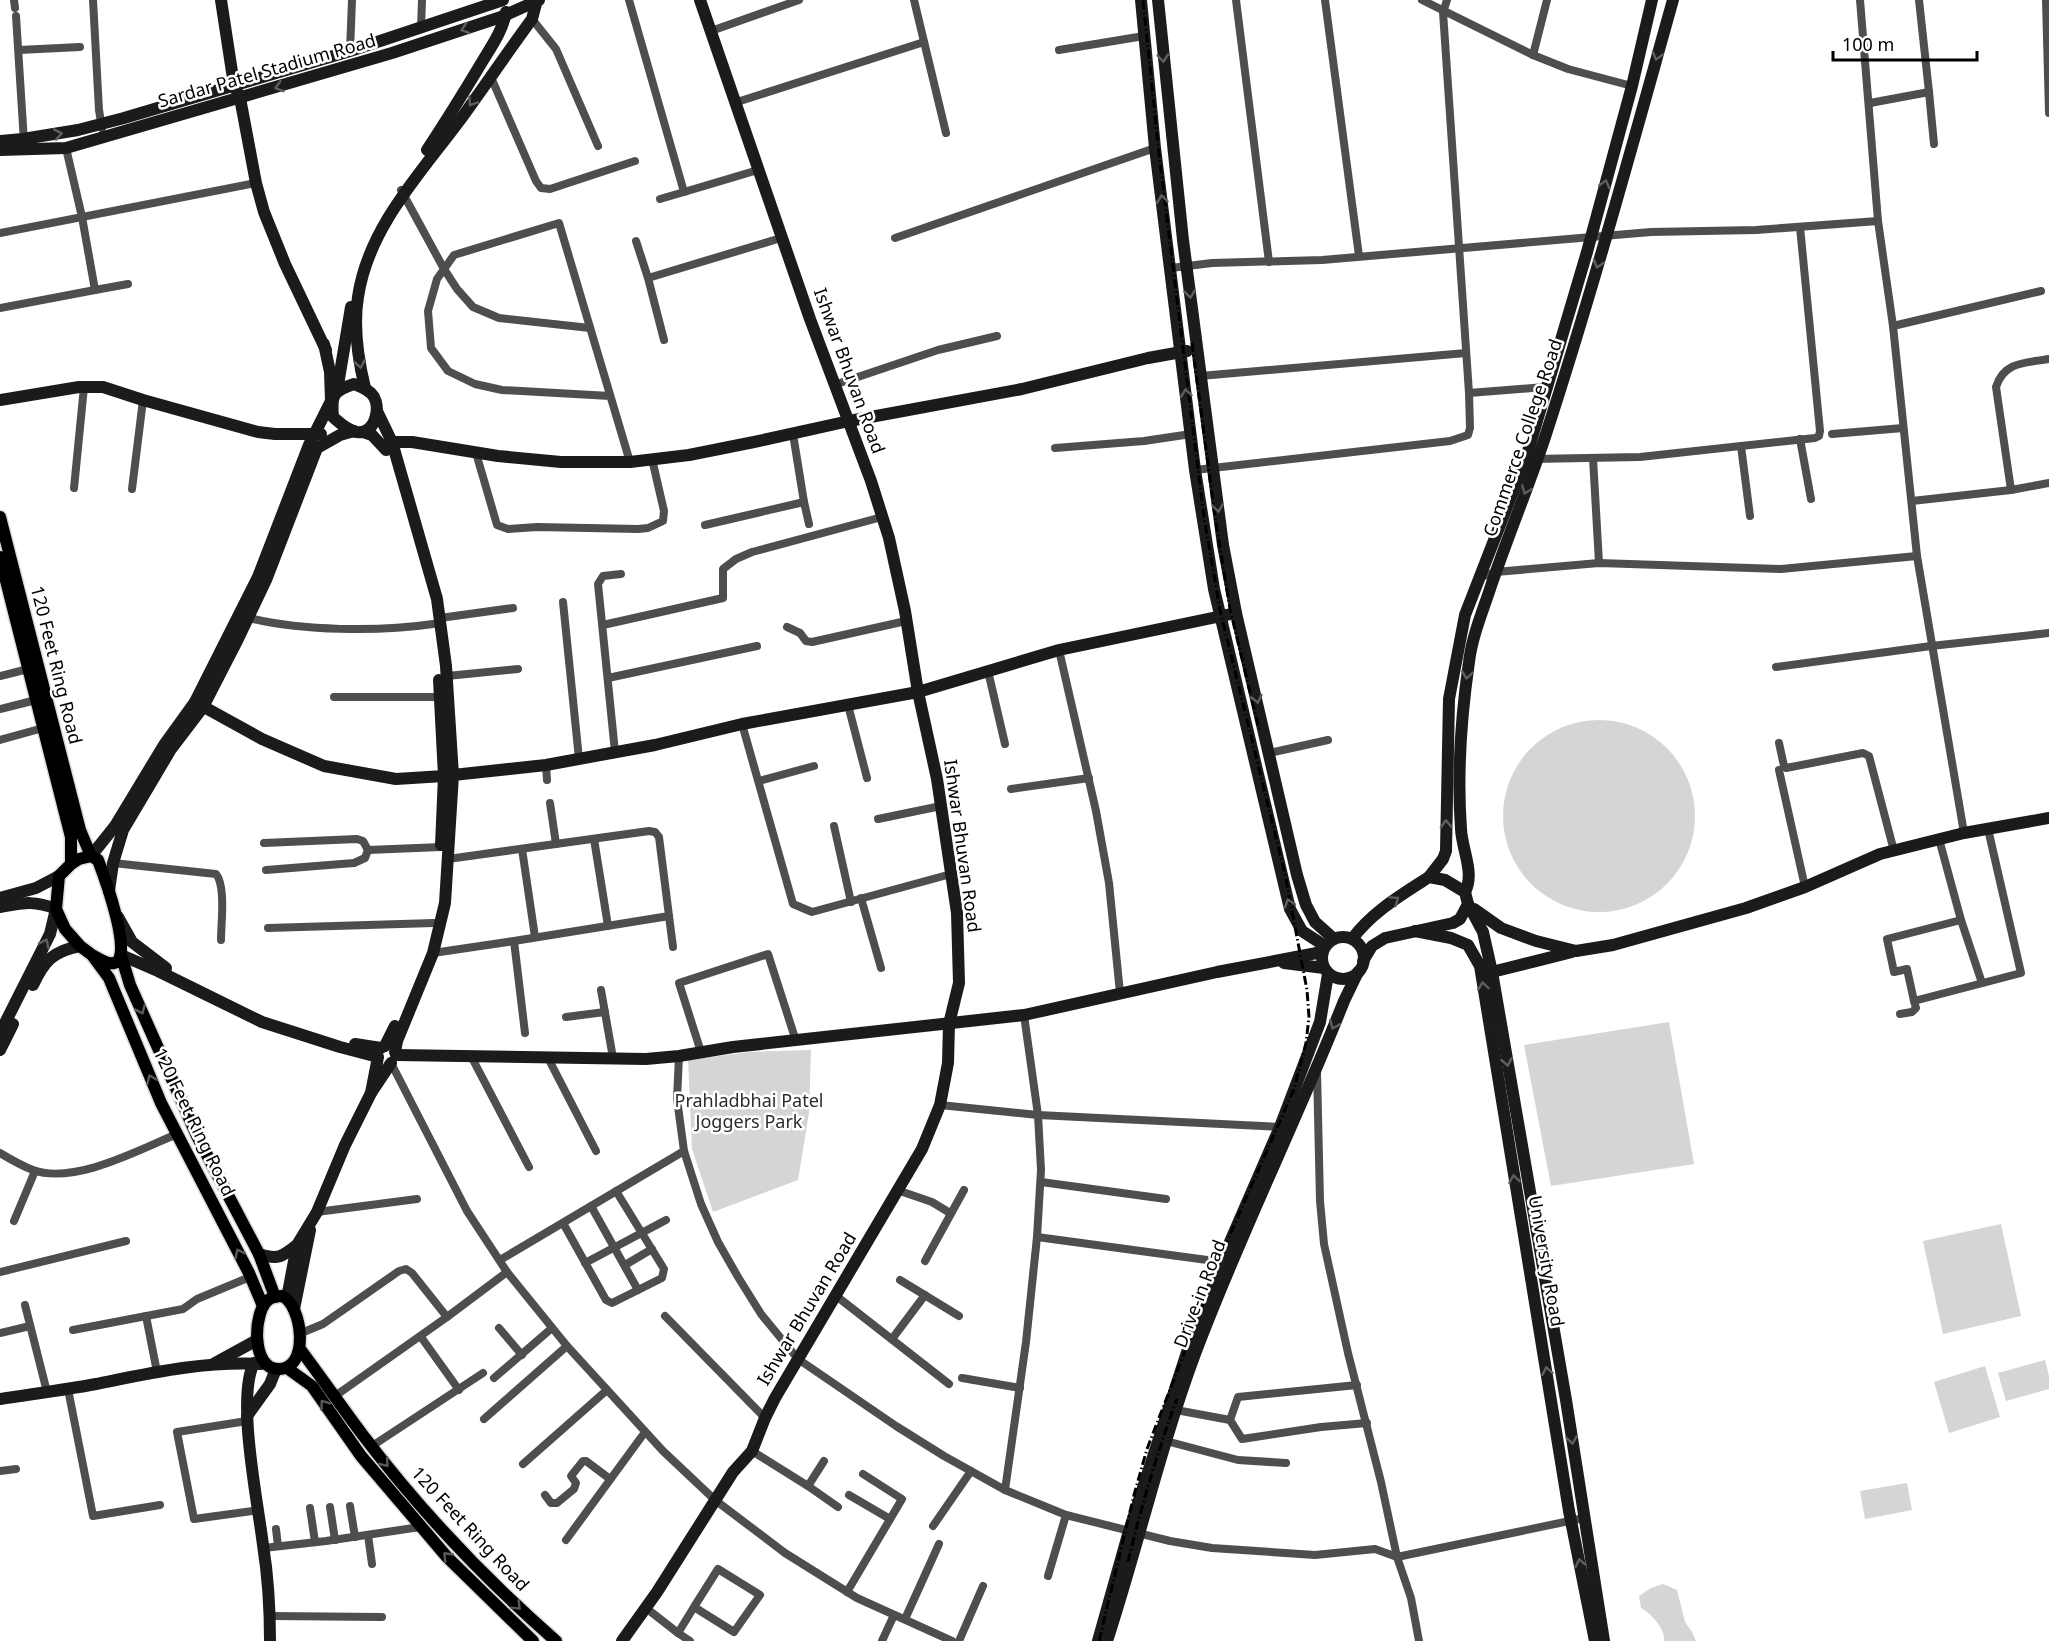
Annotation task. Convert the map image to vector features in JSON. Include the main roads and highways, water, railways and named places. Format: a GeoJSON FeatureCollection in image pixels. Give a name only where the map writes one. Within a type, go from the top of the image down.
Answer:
{"type":"FeatureCollection","features":[{"type":"Feature","properties":{"kind":"main road","name":"120 Feet Ring Road"},"geometry":{"type":"LineString","coordinates":[[0,517],[80,830],[91,856],[98,860],[109,891],[119,930],[121,955],[130,985],[197,1136],[281,1297]]}},
{"type":"Feature","properties":{"kind":"main road","name":"120 Feet Ring Road"},"geometry":{"type":"LineString","coordinates":[[0,557],[71,837],[70,864]]}},
{"type":"Feature","properties":{"kind":"main road"},"geometry":{"type":"LineString","coordinates":[[91,856],[70,864],[59,876],[56,909],[65,929],[80,946],[92,955],[113,964],[121,955]]}},
{"type":"Feature","properties":{"kind":"main road","name":"120 Feet Ring Road"},"geometry":{"type":"LineString","coordinates":[[92,955],[109,978],[161,1102],[263,1306]]}},
{"type":"Feature","properties":{"kind":"main road"},"geometry":{"type":"LineString","coordinates":[[281,1297],[294,1309],[300,1348],[294,1362],[271,1366],[261,1357],[257,1340],[259,1318],[263,1306],[268,1300],[281,1297]]}},
{"type":"Feature","properties":{"kind":"main road","name":"120 Feet Ring Road"},"geometry":{"type":"LineString","coordinates":[[300,1348],[372,1446],[421,1505],[479,1568],[556,1641]]}},
{"type":"Feature","properties":{"kind":"main road","name":"120 Feet Ring Road"},"geometry":{"type":"LineString","coordinates":[[271,1366],[299,1376],[312,1386],[361,1456],[420,1527],[447,1557],[533,1641]]}},
{"type":"Feature","properties":{"kind":"railway"},"geometry":{"type":"LineString","coordinates":[[1099,1641],[1147,1449],[1229,1237],[1294,1089],[1306,1043],[1309,1017],[1307,990],[1285,874],[1220,610],[1204,517],[1159,154],[1143,0]]}},
{"type":"Feature","properties":{"kind":"railway"},"geometry":{"type":"LineString","coordinates":[[1192,343],[1215,517],[1230,609],[1259,729]]}},
{"type":"Feature","properties":{"kind":"railway"},"geometry":{"type":"LineString","coordinates":[[1128,1562],[1150,1480],[1177,1399]]}},
{"type":"Feature","properties":{"kind":"park label","name":"Prahladbhai Patel Joggers Park"},"geometry":{"type":"Point","coordinates":[749,1111]}}]}
